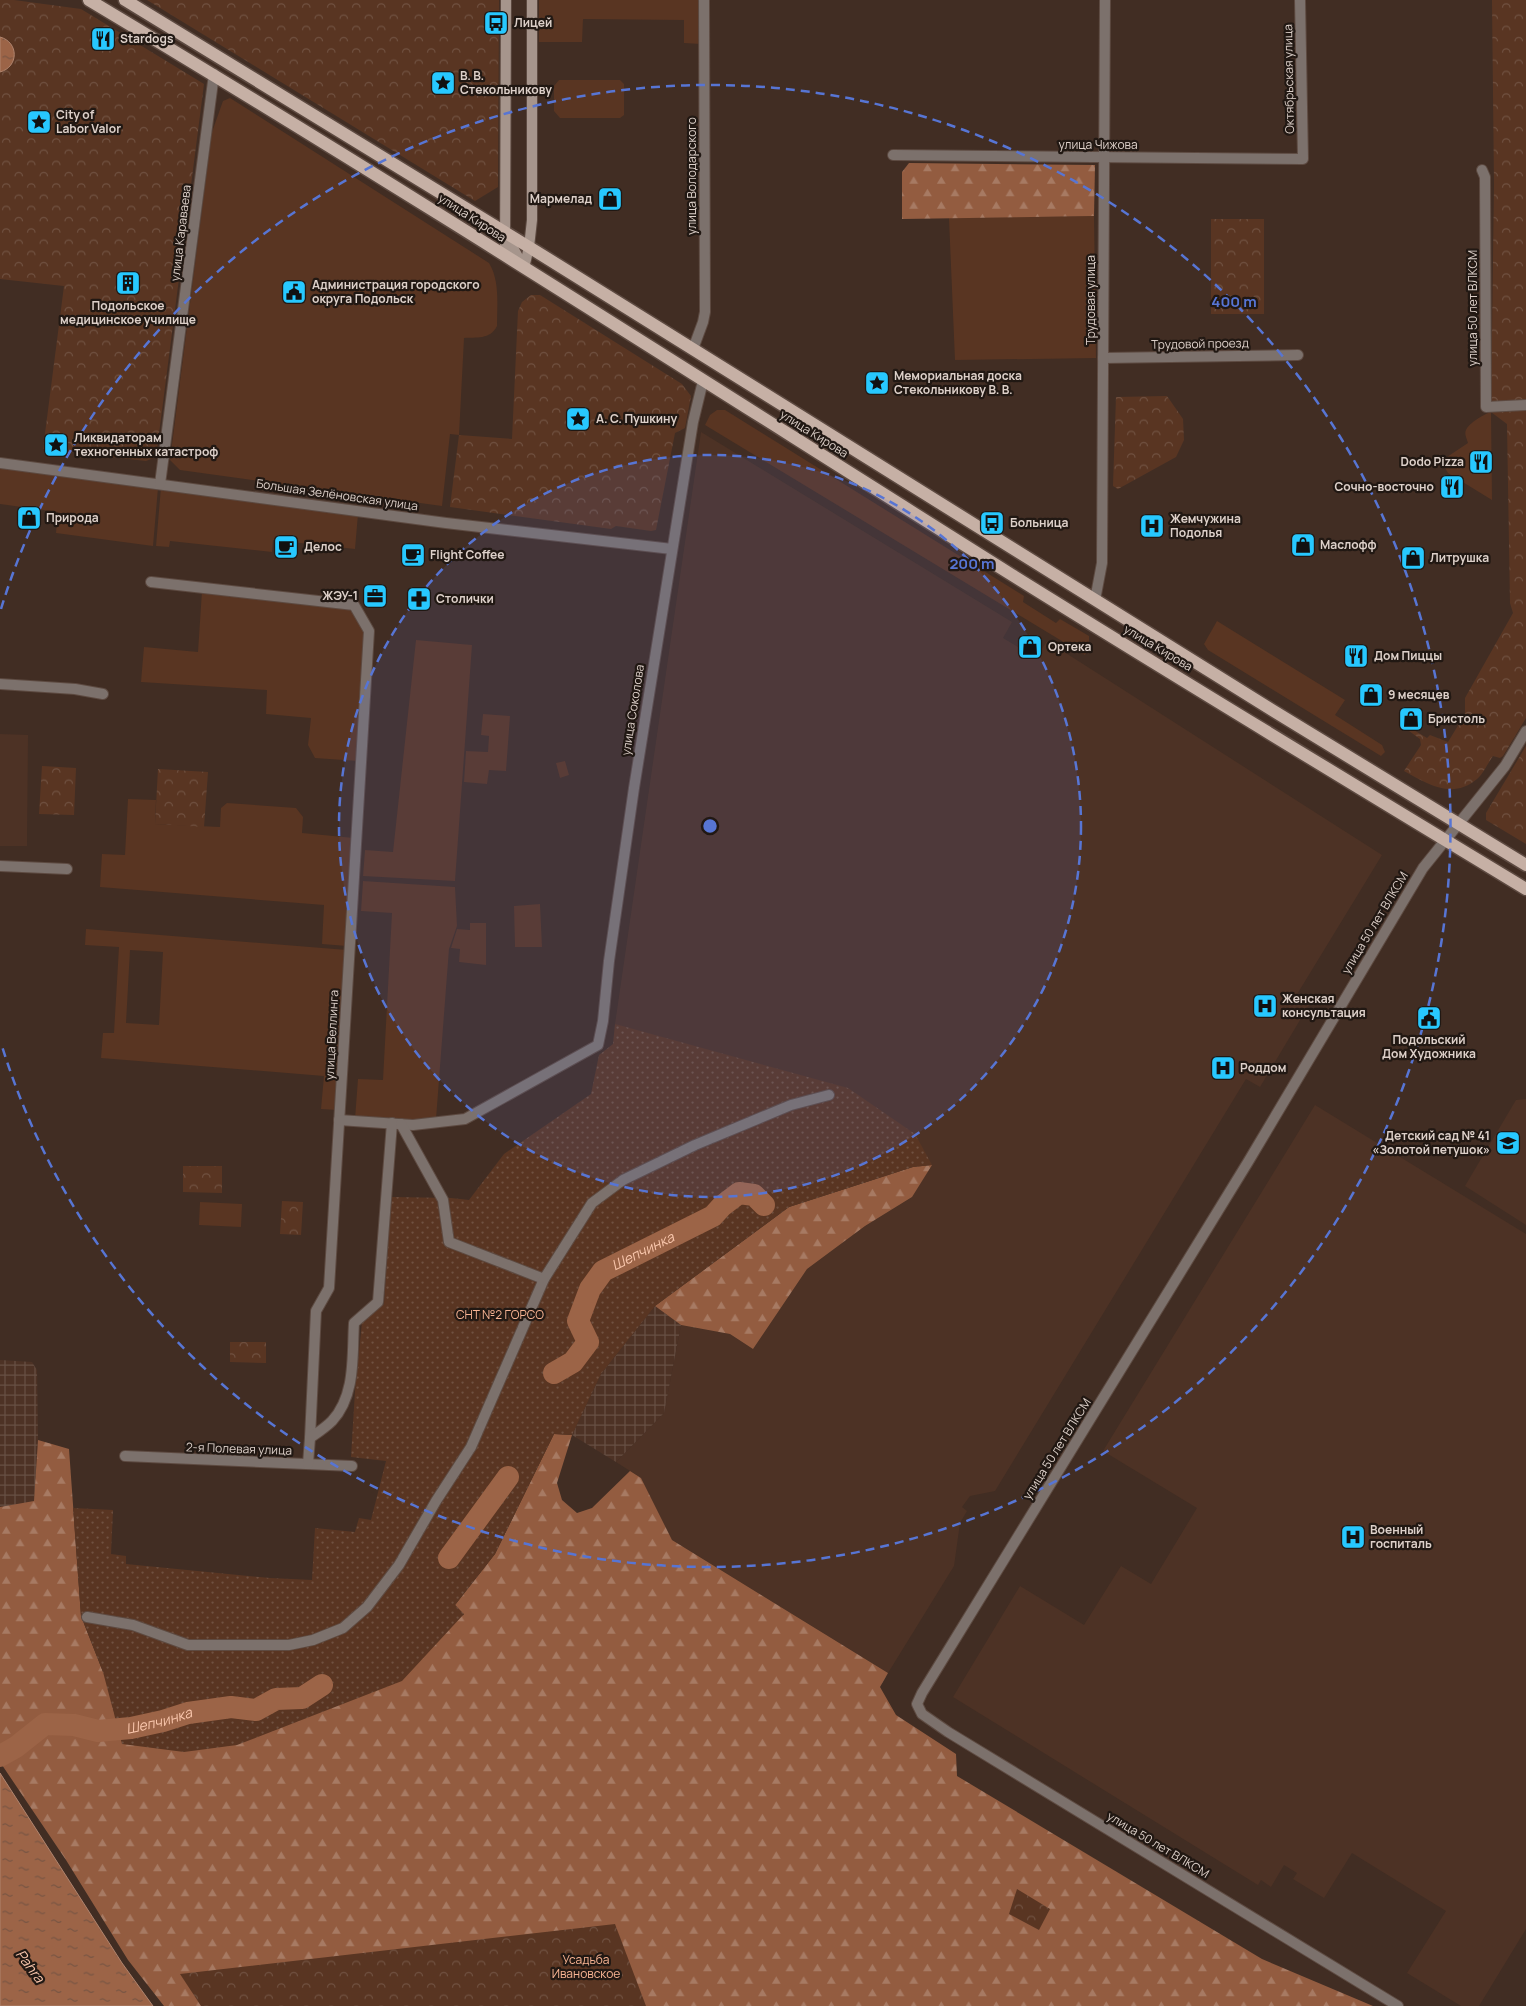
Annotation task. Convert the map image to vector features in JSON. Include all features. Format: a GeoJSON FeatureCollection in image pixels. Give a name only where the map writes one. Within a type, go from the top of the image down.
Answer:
{"type":"FeatureCollection","features":[{"type":"Feature","properties":{"kind":"main road","name":"улица Кирова"},"geometry":{"type":"LineString","coordinates":[[89,0],[214,74],[1112,636],[1526,889]]}},
{"type":"Feature","properties":{"kind":"main road","name":"улица Кирова"},"geometry":{"type":"LineString","coordinates":[[125,0],[529,247],[1123,618],[1526,865]]}},
{"type":"Feature","properties":{"kind":"main road"},"geometry":{"type":"LineString","coordinates":[[505,256],[506,0]]}},
{"type":"Feature","properties":{"kind":"main road"},"geometry":{"type":"LineString","coordinates":[[524,268],[532,220],[532,0]]}},
{"type":"Feature","properties":{"kind":"main road"},"geometry":{"type":"LineString","coordinates":[[504,232],[524,268]]}},
{"type":"Feature","properties":{"kind":"main road"},"geometry":{"type":"LineString","coordinates":[[703,381],[710,360]]}},
{"type":"Feature","properties":{"kind":"main road"},"geometry":{"type":"LineString","coordinates":[[934,525],[939,526],[948,521],[949,512],[947,508]]}},
{"type":"Feature","properties":{"kind":"main road"},"geometry":{"type":"LineString","coordinates":[[1112,636],[1107,628],[1109,621],[1115,617],[1123,618]]}},
{"type":"Feature","properties":{"kind":"street","name":"улица Володарского"},"geometry":{"type":"LineString","coordinates":[[693,349],[705,312],[704,0]]}},
{"type":"Feature","properties":{"kind":"street","name":"Трудовая улица"},"geometry":{"type":"LineString","coordinates":[[1095,600],[1102,563],[1105,0]]}},
{"type":"Feature","properties":{"kind":"street","name":"Октябрьская улица"},"geometry":{"type":"LineString","coordinates":[[1300,0],[1302,159]]}},
{"type":"Feature","properties":{"kind":"street","name":"улица Караваева"},"geometry":{"type":"LineString","coordinates":[[160,484],[214,74]]}},
{"type":"Feature","properties":{"kind":"street","name":"улица Чижова"},"geometry":{"type":"LineString","coordinates":[[893,155],[1302,159]]}},
{"type":"Feature","properties":{"kind":"street","name":"улица 50 лет ВЛКСМ"},"geometry":{"type":"LineString","coordinates":[[1482,170],[1485,177],[1486,407],[1526,405]]}},
{"type":"Feature","properties":{"kind":"street","name":"Трудовой проезд"},"geometry":{"type":"LineString","coordinates":[[1103,358],[1298,355]]}},
{"type":"Feature","properties":{"kind":"street","name":"улица Соколова"},"geometry":{"type":"LineString","coordinates":[[396,1124],[413,1125],[465,1119],[598,1045],[603,1021],[609,961],[634,788],[693,422],[703,381]]}},
{"type":"Feature","properties":{"kind":"street","name":"Большая Зелёновская улица"},"geometry":{"type":"LineString","coordinates":[[0,463],[446,523],[672,549]]}},
{"type":"Feature","properties":{"kind":"street","name":"улица Веллинга"},"geometry":{"type":"LineString","coordinates":[[151,582],[354,605],[369,631],[329,1288],[316,1311],[308,1464]]}},
{"type":"Feature","properties":{"kind":"street"},"geometry":{"type":"LineString","coordinates":[[0,684],[74,689],[103,694]]}},
{"type":"Feature","properties":{"kind":"street","name":"улица 50 лет ВЛКСМ"},"geometry":{"type":"LineString","coordinates":[[1398,2006],[948,1732],[922,1714],[918,1704],[927,1685],[1248,1162],[1402,900],[1422,868],[1505,766],[1526,731]]}},
{"type":"Feature","properties":{"kind":"street"},"geometry":{"type":"LineString","coordinates":[[0,866],[67,869]]}},
{"type":"Feature","properties":{"kind":"street"},"geometry":{"type":"LineString","coordinates":[[87,1617],[134,1625],[188,1645],[289,1645],[313,1640],[343,1628],[367,1607],[399,1565],[436,1501],[470,1448],[544,1279],[592,1203],[623,1180],[695,1145],[791,1105],[829,1095]]}},
{"type":"Feature","properties":{"kind":"street"},"geometry":{"type":"LineString","coordinates":[[339,1120],[396,1124]]}},
{"type":"Feature","properties":{"kind":"street"},"geometry":{"type":"LineString","coordinates":[[396,1124],[443,1200],[449,1242],[544,1279]]}},
{"type":"Feature","properties":{"kind":"street"},"geometry":{"type":"LineString","coordinates":[[310,1438],[331,1422],[340,1410],[350,1388],[354,1323],[378,1302],[396,1124]]}},
{"type":"Feature","properties":{"kind":"street","name":"2-я Полевая улица"},"geometry":{"type":"LineString","coordinates":[[125,1456],[352,1466]]}},
{"type":"Feature","properties":{"kind":"shaded area"},"geometry":{"type":"Polygon","coordinates":[[[701,432],[1012,622],[1003,638],[1036,658],[1047,641],[1382,855],[1296,996],[1309,1005],[1260,1087],[1246,1079],[995,1491],[970,1496],[962,1507],[967,1511],[960,1523],[954,1566],[888,1673],[672,1540],[641,1478],[616,1462],[664,1413],[681,1325],[730,1334],[753,1349],[807,1269],[865,1226],[912,1197],[615,1024],[701,432]]]}},
{"type":"Feature","properties":{"kind":"shaded area"},"geometry":{"type":"Polygon","coordinates":[[[0,734],[28,735],[27,846],[0,846],[0,734]]]}},
{"type":"Feature","properties":{"kind":"shaded area","name":"Детский сад № 41 «Золотой петушок»"},"geometry":{"type":"Polygon","coordinates":[[[1526,1099],[1526,1225],[1465,1186],[1516,1100],[1526,1099]]]}},
{"type":"Feature","properties":{"kind":"shaded area","name":"Военный госпиталь"},"geometry":{"type":"Polygon","coordinates":[[[1315,1105],[1526,1234],[1526,1929],[1479,2006],[1461,2006],[1407,1973],[1446,1911],[1352,1853],[1324,1898],[1293,1879],[1297,1873],[1284,1865],[1271,1887],[1261,1880],[1258,1885],[953,1697],[1020,1586],[1084,1625],[1121,1566],[1151,1584],[1197,1508],[1103,1451],[1315,1105]]]}},
{"type":"Feature","properties":{"kind":"shaded area"},"geometry":{"type":"Polygon","coordinates":[[[655,1306],[681,1325],[664,1413],[616,1462],[572,1435],[601,1374],[655,1306]]]}},
{"type":"Feature","properties":{"kind":"shaded area"},"geometry":{"type":"Polygon","coordinates":[[[0,1360],[32,1362],[37,1370],[38,1440],[34,1502],[0,1507],[0,1360]]]}},
{"type":"Feature","properties":{"kind":"green space"},"geometry":{"type":"Polygon","coordinates":[[[0,0],[14,0],[81,9],[204,84],[156,457],[146,461],[43,449],[64,286],[0,279],[0,0]]]}},
{"type":"Feature","properties":{"kind":"green space"},"geometry":{"type":"Polygon","coordinates":[[[147,0],[499,0],[498,187],[475,201],[147,0]]]}},
{"type":"Feature","properties":{"kind":"green space"},"geometry":{"type":"Polygon","coordinates":[[[539,0],[701,0],[701,44],[684,43],[684,20],[583,19],[582,42],[539,42],[539,0]]]}},
{"type":"Feature","properties":{"kind":"green space"},"geometry":{"type":"Polygon","coordinates":[[[1492,0],[1526,0],[1526,718],[1503,756],[1500,758],[1493,756],[1479,777],[1468,785],[1449,789],[1431,785],[1404,771],[1421,745],[1420,739],[1405,728],[1407,726],[1427,738],[1430,735],[1448,742],[1465,714],[1465,698],[1513,613],[1510,603],[1507,424],[1491,412],[1494,185],[1492,0]]]}},
{"type":"Feature","properties":{"kind":"green space"},"geometry":{"type":"Polygon","coordinates":[[[559,80],[620,80],[624,84],[624,115],[620,118],[560,118],[554,111],[554,86],[559,80]]]}},
{"type":"Feature","properties":{"kind":"green space"},"geometry":{"type":"Polygon","coordinates":[[[230,98],[489,263],[493,270],[496,285],[497,326],[487,336],[464,338],[459,435],[450,434],[442,506],[180,470],[170,460],[212,132],[223,101],[230,98]]]}},
{"type":"Feature","properties":{"kind":"green space"},"geometry":{"type":"Polygon","coordinates":[[[909,163],[1095,165],[1094,216],[902,219],[902,172],[909,163]]]}},
{"type":"Feature","properties":{"kind":"green space"},"geometry":{"type":"Polygon","coordinates":[[[1094,216],[1096,358],[955,360],[949,218],[1094,216]]]}},
{"type":"Feature","properties":{"kind":"green space"},"geometry":{"type":"Polygon","coordinates":[[[1211,219],[1264,219],[1264,314],[1211,314],[1211,219]]]}},
{"type":"Feature","properties":{"kind":"green space"},"geometry":{"type":"Polygon","coordinates":[[[531,295],[540,295],[682,384],[691,396],[685,428],[675,433],[656,530],[616,526],[611,529],[450,507],[459,435],[512,439],[518,311],[522,302],[531,295]]]}},
{"type":"Feature","properties":{"kind":"green space"},"geometry":{"type":"Polygon","coordinates":[[[1167,396],[1183,419],[1184,440],[1176,457],[1118,489],[1113,486],[1116,397],[1167,396]]]}},
{"type":"Feature","properties":{"kind":"green space"},"geometry":{"type":"Polygon","coordinates":[[[717,410],[725,410],[1024,596],[1023,602],[1056,623],[1060,619],[1089,636],[1089,645],[1085,655],[705,425],[710,415],[717,410]]]}},
{"type":"Feature","properties":{"kind":"green space"},"geometry":{"type":"Polygon","coordinates":[[[1491,412],[1492,500],[1448,473],[1441,461],[1468,443],[1465,433],[1468,427],[1477,419],[1491,412]]]}},
{"type":"Feature","properties":{"kind":"green space"},"geometry":{"type":"Polygon","coordinates":[[[0,467],[158,488],[153,546],[56,533],[58,512],[0,504],[0,467]]]}},
{"type":"Feature","properties":{"kind":"green space"},"geometry":{"type":"Polygon","coordinates":[[[161,487],[358,514],[355,549],[273,540],[272,552],[170,541],[169,547],[156,546],[161,487]]]}},
{"type":"Feature","properties":{"kind":"green space"},"geometry":{"type":"Polygon","coordinates":[[[202,591],[352,608],[366,632],[358,761],[315,758],[308,745],[311,718],[266,714],[267,690],[141,682],[144,647],[198,652],[202,591]]]}},
{"type":"Feature","properties":{"kind":"green space"},"geometry":{"type":"Polygon","coordinates":[[[1217,621],[1345,700],[1335,715],[1382,745],[1385,752],[1381,756],[1208,650],[1204,644],[1217,621]]]}},
{"type":"Feature","properties":{"kind":"green space"},"geometry":{"type":"Polygon","coordinates":[[[416,640],[472,645],[455,881],[363,876],[365,850],[393,852],[416,640]]]}},
{"type":"Feature","properties":{"kind":"green space"},"geometry":{"type":"Polygon","coordinates":[[[483,714],[510,716],[506,771],[489,770],[487,784],[464,782],[466,751],[488,752],[489,736],[481,735],[483,714]]]}},
{"type":"Feature","properties":{"kind":"green space"},"geometry":{"type":"Polygon","coordinates":[[[1526,746],[1526,844],[1486,820],[1486,813],[1526,746]]]}},
{"type":"Feature","properties":{"kind":"green space"},"geometry":{"type":"Polygon","coordinates":[[[565,761],[569,775],[560,778],[556,763],[565,761]]]}},
{"type":"Feature","properties":{"kind":"green space"},"geometry":{"type":"Polygon","coordinates":[[[42,766],[76,768],[74,815],[39,814],[42,766]]]}},
{"type":"Feature","properties":{"kind":"green space"},"geometry":{"type":"Polygon","coordinates":[[[158,769],[208,772],[204,827],[155,824],[158,769]]]}},
{"type":"Feature","properties":{"kind":"green space"},"geometry":{"type":"Polygon","coordinates":[[[128,799],[156,800],[155,824],[220,827],[221,808],[227,803],[296,808],[303,817],[302,833],[354,838],[347,946],[322,944],[324,905],[100,887],[102,854],[125,855],[128,799]]]}},
{"type":"Feature","properties":{"kind":"green space"},"geometry":{"type":"Polygon","coordinates":[[[363,881],[455,887],[457,926],[449,949],[436,1119],[412,1123],[355,1119],[358,1079],[383,1080],[392,913],[361,911],[363,881]]]}},
{"type":"Feature","properties":{"kind":"green space"},"geometry":{"type":"Polygon","coordinates":[[[540,904],[542,947],[515,947],[514,906],[540,904]]]}},
{"type":"Feature","properties":{"kind":"green space"},"geometry":{"type":"Polygon","coordinates":[[[470,923],[486,923],[486,965],[459,962],[460,949],[451,948],[457,929],[470,930],[470,923]]]}},
{"type":"Feature","properties":{"kind":"green space"},"geometry":{"type":"Polygon","coordinates":[[[86,929],[347,950],[337,1110],[321,1109],[324,1076],[101,1058],[103,1033],[114,1033],[119,947],[85,945],[86,929]],[[130,950],[126,1023],[159,1025],[163,952],[130,950]]]}},
{"type":"Feature","properties":{"kind":"green space","name":"СНТ №2 ГОРСО"},"geometry":{"type":"Polygon","coordinates":[[[615,1024],[848,1088],[915,1134],[932,1165],[913,1167],[789,1207],[655,1306],[601,1374],[572,1435],[554,1434],[495,1554],[455,1605],[464,1614],[402,1681],[237,1745],[184,1752],[122,1744],[103,1672],[81,1616],[73,1508],[113,1510],[111,1554],[126,1556],[126,1564],[270,1578],[312,1580],[315,1528],[355,1532],[359,1518],[371,1520],[386,1461],[351,1457],[362,1322],[384,1304],[391,1197],[469,1200],[504,1154],[591,1094],[599,1055],[613,1044],[615,1024]]]}},
{"type":"Feature","properties":{"kind":"green space"},"geometry":{"type":"Polygon","coordinates":[[[932,1165],[912,1197],[865,1226],[807,1269],[753,1349],[730,1334],[681,1325],[655,1306],[789,1207],[913,1167],[932,1165]]]}},
{"type":"Feature","properties":{"kind":"green space"},"geometry":{"type":"Polygon","coordinates":[[[183,1166],[222,1166],[222,1193],[183,1192],[183,1166]]]}},
{"type":"Feature","properties":{"kind":"green space"},"geometry":{"type":"Polygon","coordinates":[[[282,1201],[303,1202],[301,1235],[280,1234],[282,1201]]]}},
{"type":"Feature","properties":{"kind":"green space"},"geometry":{"type":"Polygon","coordinates":[[[200,1202],[242,1204],[241,1227],[199,1225],[200,1202]]]}},
{"type":"Feature","properties":{"kind":"green space"},"geometry":{"type":"Polygon","coordinates":[[[230,1342],[266,1342],[266,1363],[230,1362],[230,1342]]]}},
{"type":"Feature","properties":{"kind":"green space"},"geometry":{"type":"Polygon","coordinates":[[[554,1434],[572,1435],[557,1483],[562,1500],[577,1513],[592,1508],[630,1471],[641,1478],[672,1540],[888,1673],[880,1687],[896,1715],[956,1754],[957,1776],[1262,1959],[1373,2006],[164,2006],[128,1960],[66,1860],[0,1762],[0,1507],[34,1501],[38,1440],[69,1449],[81,1616],[103,1672],[464,1615],[455,1605],[495,1554],[554,1434]]]}},
{"type":"Feature","properties":{"kind":"green space"},"geometry":{"type":"Polygon","coordinates":[[[1017,1889],[1050,1909],[1039,1930],[1009,1914],[1017,1889]]]}},
{"type":"Feature","properties":{"kind":"green space","name":"Усадьба Ивановское"},"geometry":{"type":"Polygon","coordinates":[[[615,1924],[646,2006],[201,2006],[180,1974],[615,1924]]]}},
{"type":"Feature","properties":{"kind":"water"},"geometry":{"type":"Polygon","coordinates":[[[0,37],[11,44],[14,55],[11,65],[0,72],[0,37]]]}},
{"type":"Feature","properties":{"kind":"water","name":"Pahra"},"geometry":{"type":"Polygon","coordinates":[[[0,1773],[122,1963],[153,2006],[0,2006],[0,1773]]]}},
{"type":"Feature","properties":{"kind":"waterway","name":"Шепчинка"},"geometry":{"type":"LineString","coordinates":[[554,1373],[573,1362],[588,1342],[578,1321],[590,1289],[603,1271],[713,1216],[722,1206],[739,1193],[754,1195],[764,1205]]}},
{"type":"Feature","properties":{"kind":"waterway","name":"Шепчинка"},"geometry":{"type":"LineString","coordinates":[[449,1558],[508,1477]]}},
{"type":"Feature","properties":{"kind":"waterway","name":"Шепчинка"},"geometry":{"type":"LineString","coordinates":[[0,1756],[16,1747],[45,1724],[74,1725],[98,1731],[131,1728],[188,1713],[231,1707],[256,1710],[276,1699],[302,1698],[322,1685]]}},
{"type":"Feature","properties":{"kind":"place","name":"Лицeй"},"geometry":{"type":"Point","coordinates":[496,23]}},
{"type":"Feature","properties":{"kind":"place","name":"Stardogs"},"geometry":{"type":"Point","coordinates":[103,39]}},
{"type":"Feature","properties":{"kind":"place","name":"В. В. Стекольникову"},"geometry":{"type":"Point","coordinates":[443,83]}},
{"type":"Feature","properties":{"kind":"place","name":"City of Labor Valor"},"geometry":{"type":"Point","coordinates":[39,122]}},
{"type":"Feature","properties":{"kind":"place","name":"Мармелад"},"geometry":{"type":"Point","coordinates":[610,199]}},
{"type":"Feature","properties":{"kind":"place","name":"Подольское медицинское училище"},"geometry":{"type":"Point","coordinates":[128,283]}},
{"type":"Feature","properties":{"kind":"place","name":"Администрация городского округа Подольск"},"geometry":{"type":"Point","coordinates":[294,292]}},
{"type":"Feature","properties":{"kind":"place","name":"Мемориальная доска Стекольникову В. В."},"geometry":{"type":"Point","coordinates":[877,383]}},
{"type":"Feature","properties":{"kind":"place","name":"А. С. Пушкину"},"geometry":{"type":"Point","coordinates":[578,419]}},
{"type":"Feature","properties":{"kind":"place","name":"Ликвидаторам техногенных катастроф"},"geometry":{"type":"Point","coordinates":[56,445]}},
{"type":"Feature","properties":{"kind":"place","name":"Dodo Pizza"},"geometry":{"type":"Point","coordinates":[1481,462]}},
{"type":"Feature","properties":{"kind":"place","name":"Сочно-восточно"},"geometry":{"type":"Point","coordinates":[1452,487]}},
{"type":"Feature","properties":{"kind":"place","name":"Природа"},"geometry":{"type":"Point","coordinates":[29,518]}},
{"type":"Feature","properties":{"kind":"place","name":"Больница"},"geometry":{"type":"Point","coordinates":[992,523]}},
{"type":"Feature","properties":{"kind":"place","name":"Жемчужина Подолья"},"geometry":{"type":"Point","coordinates":[1152,526]}},
{"type":"Feature","properties":{"kind":"place","name":"Маслофф"},"geometry":{"type":"Point","coordinates":[1303,545]}},
{"type":"Feature","properties":{"kind":"place","name":"Делос"},"geometry":{"type":"Point","coordinates":[286,547]}},
{"type":"Feature","properties":{"kind":"place","name":"Flight Coffee"},"geometry":{"type":"Point","coordinates":[413,555]}},
{"type":"Feature","properties":{"kind":"place","name":"Литрушка"},"geometry":{"type":"Point","coordinates":[1413,558]}},
{"type":"Feature","properties":{"kind":"place","name":"ЖЭУ-1"},"geometry":{"type":"Point","coordinates":[375,596]}},
{"type":"Feature","properties":{"kind":"place","name":"Столички"},"geometry":{"type":"Point","coordinates":[419,599]}},
{"type":"Feature","properties":{"kind":"place","name":"Ортека"},"geometry":{"type":"Point","coordinates":[1030,647]}},
{"type":"Feature","properties":{"kind":"place","name":"Дом Пиццы"},"geometry":{"type":"Point","coordinates":[1356,656]}},
{"type":"Feature","properties":{"kind":"place","name":"9 месяцев"},"geometry":{"type":"Point","coordinates":[1371,695]}},
{"type":"Feature","properties":{"kind":"place","name":"Бристоль"},"geometry":{"type":"Point","coordinates":[1411,719]}},
{"type":"Feature","properties":{"kind":"place","name":"Женская консультация"},"geometry":{"type":"Point","coordinates":[1265,1006]}},
{"type":"Feature","properties":{"kind":"place","name":"Подольский Дом Художника"},"geometry":{"type":"Point","coordinates":[1429,1018]}},
{"type":"Feature","properties":{"kind":"place","name":"Роддом"},"geometry":{"type":"Point","coordinates":[1223,1068]}},
{"type":"Feature","properties":{"kind":"place","name":"Детский сад № 41 «Золотой петушок»"},"geometry":{"type":"Point","coordinates":[1508,1143]}},
{"type":"Feature","properties":{"kind":"place","name":"Военный госпиталь"},"geometry":{"type":"Point","coordinates":[1353,1537]}}]}
